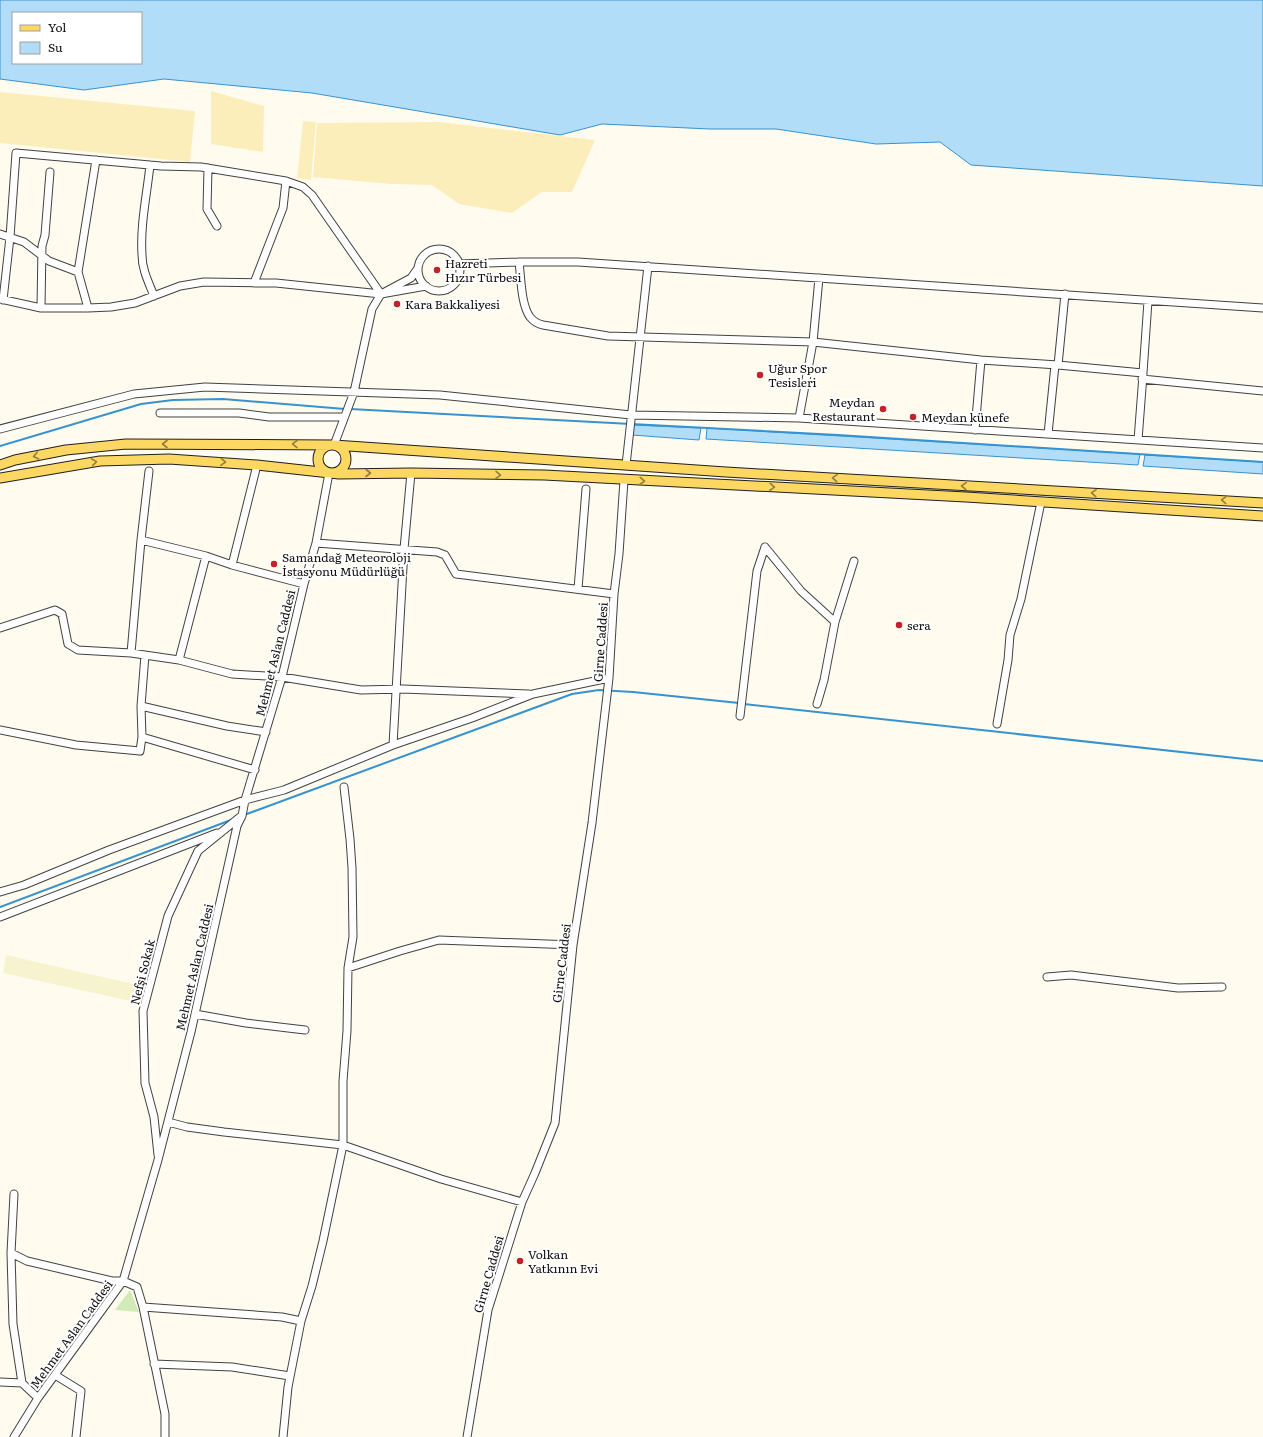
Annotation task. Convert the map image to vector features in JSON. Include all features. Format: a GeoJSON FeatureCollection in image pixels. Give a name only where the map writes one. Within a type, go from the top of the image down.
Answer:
{"type":"FeatureCollection","features":[{"type":"Feature","properties":{"kind":"main road"},"geometry":{"type":"LineString","coordinates":[[0,465],[15,460],[66,450],[126,444],[334,445],[726,472],[1263,503]]}},
{"type":"Feature","properties":{"kind":"main road"},"geometry":{"type":"LineString","coordinates":[[329,445],[334,445],[342,449],[346,457],[346,461],[338,472],[329,473],[322,469],[318,461],[318,457],[322,449],[329,445]]}},
{"type":"Feature","properties":{"kind":"main road"},"geometry":{"type":"LineString","coordinates":[[0,478],[100,461],[169,459],[257,465],[329,473],[544,475],[1041,502],[1263,516]]}},
{"type":"Feature","properties":{"kind":"street"},"geometry":{"type":"LineString","coordinates":[[381,294],[312,195],[303,187],[286,181],[208,168],[150,165],[16,153],[10,237],[1,300],[41,308],[112,307],[135,303],[180,286],[204,282],[276,283],[381,294],[426,286]]}},
{"type":"Feature","properties":{"kind":"street"},"geometry":{"type":"LineString","coordinates":[[88,308],[78,272],[82,259],[96,160]]}},
{"type":"Feature","properties":{"kind":"street"},"geometry":{"type":"LineString","coordinates":[[150,165],[142,232],[142,256],[145,272],[154,296]]}},
{"type":"Feature","properties":{"kind":"street"},"geometry":{"type":"LineString","coordinates":[[208,168],[207,208],[217,226]]}},
{"type":"Feature","properties":{"kind":"street"},"geometry":{"type":"LineString","coordinates":[[41,308],[42,246],[45,235],[50,172]]}},
{"type":"Feature","properties":{"kind":"street"},"geometry":{"type":"LineString","coordinates":[[254,283],[283,208],[286,181]]}},
{"type":"Feature","properties":{"kind":"street"},"geometry":{"type":"LineString","coordinates":[[0,234],[24,242],[50,260],[78,272]]}},
{"type":"Feature","properties":{"kind":"street"},"geometry":{"type":"LineString","coordinates":[[334,445],[354,392],[372,309],[381,294],[411,278],[425,255],[438,249],[451,253],[456,258],[459,264],[459,278],[450,288],[444,291],[431,290],[421,281],[418,268]]}},
{"type":"Feature","properties":{"kind":"street"},"geometry":{"type":"LineString","coordinates":[[519,262],[524,306],[530,317],[537,323],[543,325],[608,336],[813,342],[981,360],[1056,365],[1263,391]]}},
{"type":"Feature","properties":{"kind":"street"},"geometry":{"type":"LineString","coordinates":[[459,264],[578,262],[1263,308]]}},
{"type":"Feature","properties":{"kind":"street"},"geometry":{"type":"LineString","coordinates":[[626,465],[648,266]]}},
{"type":"Feature","properties":{"kind":"street"},"geometry":{"type":"LineString","coordinates":[[799,418],[813,342],[819,278]]}},
{"type":"Feature","properties":{"kind":"street"},"geometry":{"type":"LineString","coordinates":[[1048,434],[1065,294]]}},
{"type":"Feature","properties":{"kind":"street"},"geometry":{"type":"LineString","coordinates":[[1138,440],[1148,301]]}},
{"type":"Feature","properties":{"kind":"street"},"geometry":{"type":"LineString","coordinates":[[976,430],[981,360]]}},
{"type":"Feature","properties":{"kind":"street"},"geometry":{"type":"LineString","coordinates":[[0,429],[134,394],[205,387],[440,395],[632,416],[799,418],[1263,448]]}},
{"type":"Feature","properties":{"kind":"street"},"geometry":{"type":"LineString","coordinates":[[160,412],[239,413],[269,417],[344,417]]}},
{"type":"Feature","properties":{"kind":"street"},"geometry":{"type":"LineString","coordinates":[[232,565],[257,465]]}},
{"type":"Feature","properties":{"kind":"street"},"geometry":{"type":"LineString","coordinates":[[131,653],[149,471]]}},
{"type":"Feature","properties":{"kind":"street","name":"Mehmet Aslan Caddesi"},"geometry":{"type":"LineString","coordinates":[[14,1437],[38,1398],[122,1281],[168,1122],[195,1014],[237,826],[242,816],[245,800],[282,677],[304,584],[316,543],[329,473]]}},
{"type":"Feature","properties":{"kind":"street"},"geometry":{"type":"LineString","coordinates":[[392,745],[404,549],[411,473]]}},
{"type":"Feature","properties":{"kind":"street","name":"Girne Caddesi"},"geometry":{"type":"LineString","coordinates":[[467,1437],[488,1310],[522,1202],[555,1123],[573,945],[592,824],[610,678],[614,594],[619,554],[624,480]]}},
{"type":"Feature","properties":{"kind":"street"},"geometry":{"type":"LineString","coordinates":[[578,590],[586,489]]}},
{"type":"Feature","properties":{"kind":"street"},"geometry":{"type":"LineString","coordinates":[[997,724],[1008,660],[1010,636],[1021,599],[1041,502]]}},
{"type":"Feature","properties":{"kind":"street"},"geometry":{"type":"LineString","coordinates":[[141,540],[206,556],[232,565],[304,584]]}},
{"type":"Feature","properties":{"kind":"street"},"geometry":{"type":"LineString","coordinates":[[316,543],[404,549],[444,554],[456,574],[614,594]]}},
{"type":"Feature","properties":{"kind":"street"},"geometry":{"type":"LineString","coordinates":[[740,716],[757,571],[765,548],[801,591],[835,622]]}},
{"type":"Feature","properties":{"kind":"street"},"geometry":{"type":"LineString","coordinates":[[179,660],[206,556]]}},
{"type":"Feature","properties":{"kind":"street"},"geometry":{"type":"LineString","coordinates":[[817,704],[824,680],[835,622],[854,561]]}},
{"type":"Feature","properties":{"kind":"street"},"geometry":{"type":"LineString","coordinates":[[0,628],[55,610],[62,614],[68,644],[78,650],[131,653],[179,660],[232,674],[282,677],[361,690],[395,689],[534,694]]}},
{"type":"Feature","properties":{"kind":"street"},"geometry":{"type":"LineString","coordinates":[[0,730],[76,745],[140,751],[142,737],[141,706],[145,655]]}},
{"type":"Feature","properties":{"kind":"street"},"geometry":{"type":"LineString","coordinates":[[0,892],[24,885],[102,853],[245,800],[284,790],[392,745],[472,718],[534,694],[610,678]]}},
{"type":"Feature","properties":{"kind":"street"},"geometry":{"type":"LineString","coordinates":[[141,706],[227,726],[266,732]]}},
{"type":"Feature","properties":{"kind":"street"},"geometry":{"type":"LineString","coordinates":[[142,737],[255,770]]}},
{"type":"Feature","properties":{"kind":"street"},"geometry":{"type":"LineString","coordinates":[[283,1437],[290,1376],[301,1321],[312,1286],[343,1145],[343,1081],[347,1031],[348,968],[353,937],[352,868],[344,787]]}},
{"type":"Feature","properties":{"kind":"street","name":"Nefşi Sokak"},"geometry":{"type":"LineString","coordinates":[[158,1160],[154,1117],[146,1084],[143,1011],[168,916],[198,851],[242,816]]}},
{"type":"Feature","properties":{"kind":"street"},"geometry":{"type":"LineString","coordinates":[[0,917],[224,830]]}},
{"type":"Feature","properties":{"kind":"street"},"geometry":{"type":"LineString","coordinates":[[348,968],[439,940],[573,945]]}},
{"type":"Feature","properties":{"kind":"street"},"geometry":{"type":"LineString","coordinates":[[1047,977],[1071,975],[1178,988],[1222,987]]}},
{"type":"Feature","properties":{"kind":"street"},"geometry":{"type":"LineString","coordinates":[[195,1014],[246,1023],[305,1030]]}},
{"type":"Feature","properties":{"kind":"street"},"geometry":{"type":"LineString","coordinates":[[168,1122],[187,1127],[231,1133],[343,1145],[441,1179],[522,1202]]}},
{"type":"Feature","properties":{"kind":"street"},"geometry":{"type":"LineString","coordinates":[[14,1194],[11,1253],[13,1324],[22,1383],[38,1398]]}},
{"type":"Feature","properties":{"kind":"street"},"geometry":{"type":"LineString","coordinates":[[11,1253],[27,1261],[112,1281],[122,1281],[137,1287],[143,1307],[165,1414],[165,1437]]}},
{"type":"Feature","properties":{"kind":"street"},"geometry":{"type":"LineString","coordinates":[[143,1307],[282,1317],[301,1321]]}},
{"type":"Feature","properties":{"kind":"street"},"geometry":{"type":"LineString","coordinates":[[154,1364],[232,1367],[290,1376]]}},
{"type":"Feature","properties":{"kind":"street"},"geometry":{"type":"LineString","coordinates":[[55,1375],[81,1390],[76,1437]]}},
{"type":"Feature","properties":{"kind":"street"},"geometry":{"type":"LineString","coordinates":[[0,1382],[22,1383]]}},
{"type":"Feature","properties":{"kind":"shaded area"},"geometry":{"type":"Polygon","coordinates":[[[6,955],[142,986],[139,1003],[3,973],[6,955]]]}},
{"type":"Feature","properties":{"kind":"green space"},"geometry":{"type":"Polygon","coordinates":[[[130,1290],[139,1312],[115,1310],[130,1290]]]}},
{"type":"Feature","properties":{"kind":"sand"},"geometry":{"type":"Polygon","coordinates":[[[211,91],[264,106],[263,152],[211,144],[211,91]]]}},
{"type":"Feature","properties":{"kind":"sand"},"geometry":{"type":"Polygon","coordinates":[[[0,92],[195,111],[190,162],[0,143],[0,92]]]}},
{"type":"Feature","properties":{"kind":"sand"},"geometry":{"type":"Polygon","coordinates":[[[303,121],[316,122],[311,180],[297,178],[303,121]]]}},
{"type":"Feature","properties":{"kind":"sand"},"geometry":{"type":"Polygon","coordinates":[[[439,122],[595,140],[572,192],[542,192],[512,213],[459,204],[432,185],[391,184],[313,177],[317,123],[439,122]]]}},
{"type":"Feature","properties":{"kind":"water"},"geometry":{"type":"Polygon","coordinates":[[[0,0],[1263,0],[1263,186],[971,165],[940,142],[876,144],[776,129],[710,129],[602,124],[560,135],[312,93],[164,79],[84,90],[0,79],[0,0]]]}},
{"type":"Feature","properties":{"kind":"water"},"geometry":{"type":"Polygon","coordinates":[[[632,425],[701,428],[699,440],[632,435],[632,425]]]}},
{"type":"Feature","properties":{"kind":"water"},"geometry":{"type":"Polygon","coordinates":[[[707,428],[1140,454],[1138,465],[706,439],[707,428]]]}},
{"type":"Feature","properties":{"kind":"water"},"geometry":{"type":"Polygon","coordinates":[[[1145,455],[1263,462],[1263,474],[1143,466],[1145,455]]]}},
{"type":"Feature","properties":{"kind":"waterway"},"geometry":{"type":"LineString","coordinates":[[0,446],[141,404],[173,400],[223,399],[345,409]]}},
{"type":"Feature","properties":{"kind":"waterway"},"geometry":{"type":"LineString","coordinates":[[350,409],[838,435],[1263,462]]}},
{"type":"Feature","properties":{"kind":"waterway"},"geometry":{"type":"LineString","coordinates":[[244,815],[572,694],[599,690],[739,703]]}},
{"type":"Feature","properties":{"kind":"waterway"},"geometry":{"type":"LineString","coordinates":[[744,704],[1263,761]]}},
{"type":"Feature","properties":{"kind":"waterway"},"geometry":{"type":"LineString","coordinates":[[0,907],[231,820]]}},
{"type":"Feature","properties":{"kind":"place","name":"Hazreti Hızır Türbesi"},"geometry":{"type":"Point","coordinates":[437,270]}},
{"type":"Feature","properties":{"kind":"place","name":"Kara Bakkaliyesi"},"geometry":{"type":"Point","coordinates":[397,304]}},
{"type":"Feature","properties":{"kind":"place","name":"Uğur Spor Tesisleri"},"geometry":{"type":"Point","coordinates":[760,375]}},
{"type":"Feature","properties":{"kind":"place","name":"Meydan Restaurant"},"geometry":{"type":"Point","coordinates":[883,409]}},
{"type":"Feature","properties":{"kind":"place","name":"Meydan künefe"},"geometry":{"type":"Point","coordinates":[913,417]}},
{"type":"Feature","properties":{"kind":"place","name":"Samandağ Meteoroloji İstasyonu Müdürlüğü"},"geometry":{"type":"Point","coordinates":[274,564]}},
{"type":"Feature","properties":{"kind":"place","name":"sera"},"geometry":{"type":"Point","coordinates":[899,625]}},
{"type":"Feature","properties":{"kind":"place","name":"Volkan Yatkının Evi"},"geometry":{"type":"Point","coordinates":[520,1261]}}]}
